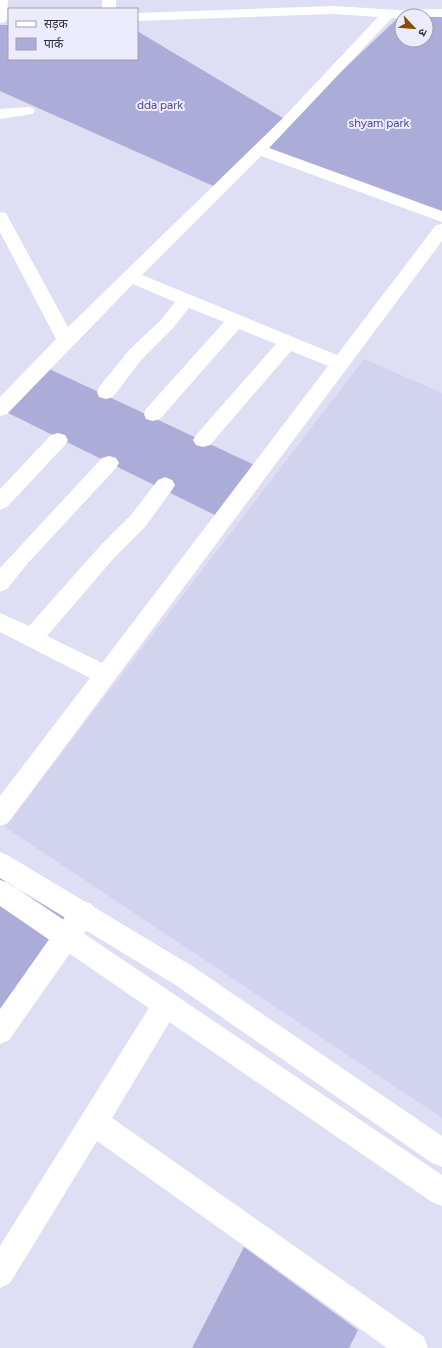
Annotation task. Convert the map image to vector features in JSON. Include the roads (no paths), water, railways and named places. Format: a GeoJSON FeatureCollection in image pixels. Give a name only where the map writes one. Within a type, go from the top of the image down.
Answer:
{"type":"FeatureCollection","features":[{"type":"Feature","properties":{"kind":"street"},"geometry":{"type":"LineString","coordinates":[[0,19],[2,0]]}},
{"type":"Feature","properties":{"kind":"street"},"geometry":{"type":"LineString","coordinates":[[213,0],[214,15]]}},
{"type":"Feature","properties":{"kind":"street"},"geometry":{"type":"LineString","coordinates":[[138,17],[334,10],[388,14],[442,13]]}},
{"type":"Feature","properties":{"kind":"street"},"geometry":{"type":"LineString","coordinates":[[0,409],[66,340],[132,277],[259,150],[388,14]]}},
{"type":"Feature","properties":{"kind":"street"},"geometry":{"type":"LineString","coordinates":[[0,114],[28,111]]}},
{"type":"Feature","properties":{"kind":"street"},"geometry":{"type":"LineString","coordinates":[[259,150],[442,217]]}},
{"type":"Feature","properties":{"kind":"street"},"geometry":{"type":"LineString","coordinates":[[0,217],[7,242],[66,340]]}},
{"type":"Feature","properties":{"kind":"street"},"geometry":{"type":"LineString","coordinates":[[0,814],[442,229]]}},
{"type":"Feature","properties":{"kind":"street"},"geometry":{"type":"LineString","coordinates":[[132,277],[340,364]]}},
{"type":"Feature","properties":{"kind":"street"},"geometry":{"type":"LineString","coordinates":[[106,392],[136,354],[167,324],[186,299]]}},
{"type":"Feature","properties":{"kind":"street"},"geometry":{"type":"LineString","coordinates":[[153,414],[236,320]]}},
{"type":"Feature","properties":{"kind":"street"},"geometry":{"type":"LineString","coordinates":[[203,440],[288,342]]}},
{"type":"Feature","properties":{"kind":"street"},"geometry":{"type":"LineString","coordinates":[[0,502],[58,440]]}},
{"type":"Feature","properties":{"kind":"street"},"geometry":{"type":"LineString","coordinates":[[0,583],[21,557],[109,463]]}},
{"type":"Feature","properties":{"kind":"street"},"geometry":{"type":"LineString","coordinates":[[32,638],[106,552],[138,522],[165,486]]}},
{"type":"Feature","properties":{"kind":"street"},"geometry":{"type":"LineString","coordinates":[[0,622],[104,675]]}},
{"type":"Feature","properties":{"kind":"street"},"geometry":{"type":"LineString","coordinates":[[0,864],[183,975],[442,1153]]}},
{"type":"Feature","properties":{"kind":"street"},"geometry":{"type":"LineString","coordinates":[[0,892],[442,1192]]}},
{"type":"Feature","properties":{"kind":"street"},"geometry":{"type":"LineString","coordinates":[[0,1031],[82,913]]}},
{"type":"Feature","properties":{"kind":"street"},"geometry":{"type":"LineString","coordinates":[[0,1273],[93,1120],[166,1004]]}},
{"type":"Feature","properties":{"kind":"street"},"geometry":{"type":"LineString","coordinates":[[93,1120],[413,1348]]}},
{"type":"Feature","properties":{"kind":"park label","name":"dda park"},"geometry":{"type":"Point","coordinates":[160,105]}},
{"type":"Feature","properties":{"kind":"park label","name":"shyam park"},"geometry":{"type":"Point","coordinates":[379,123]}}]}
